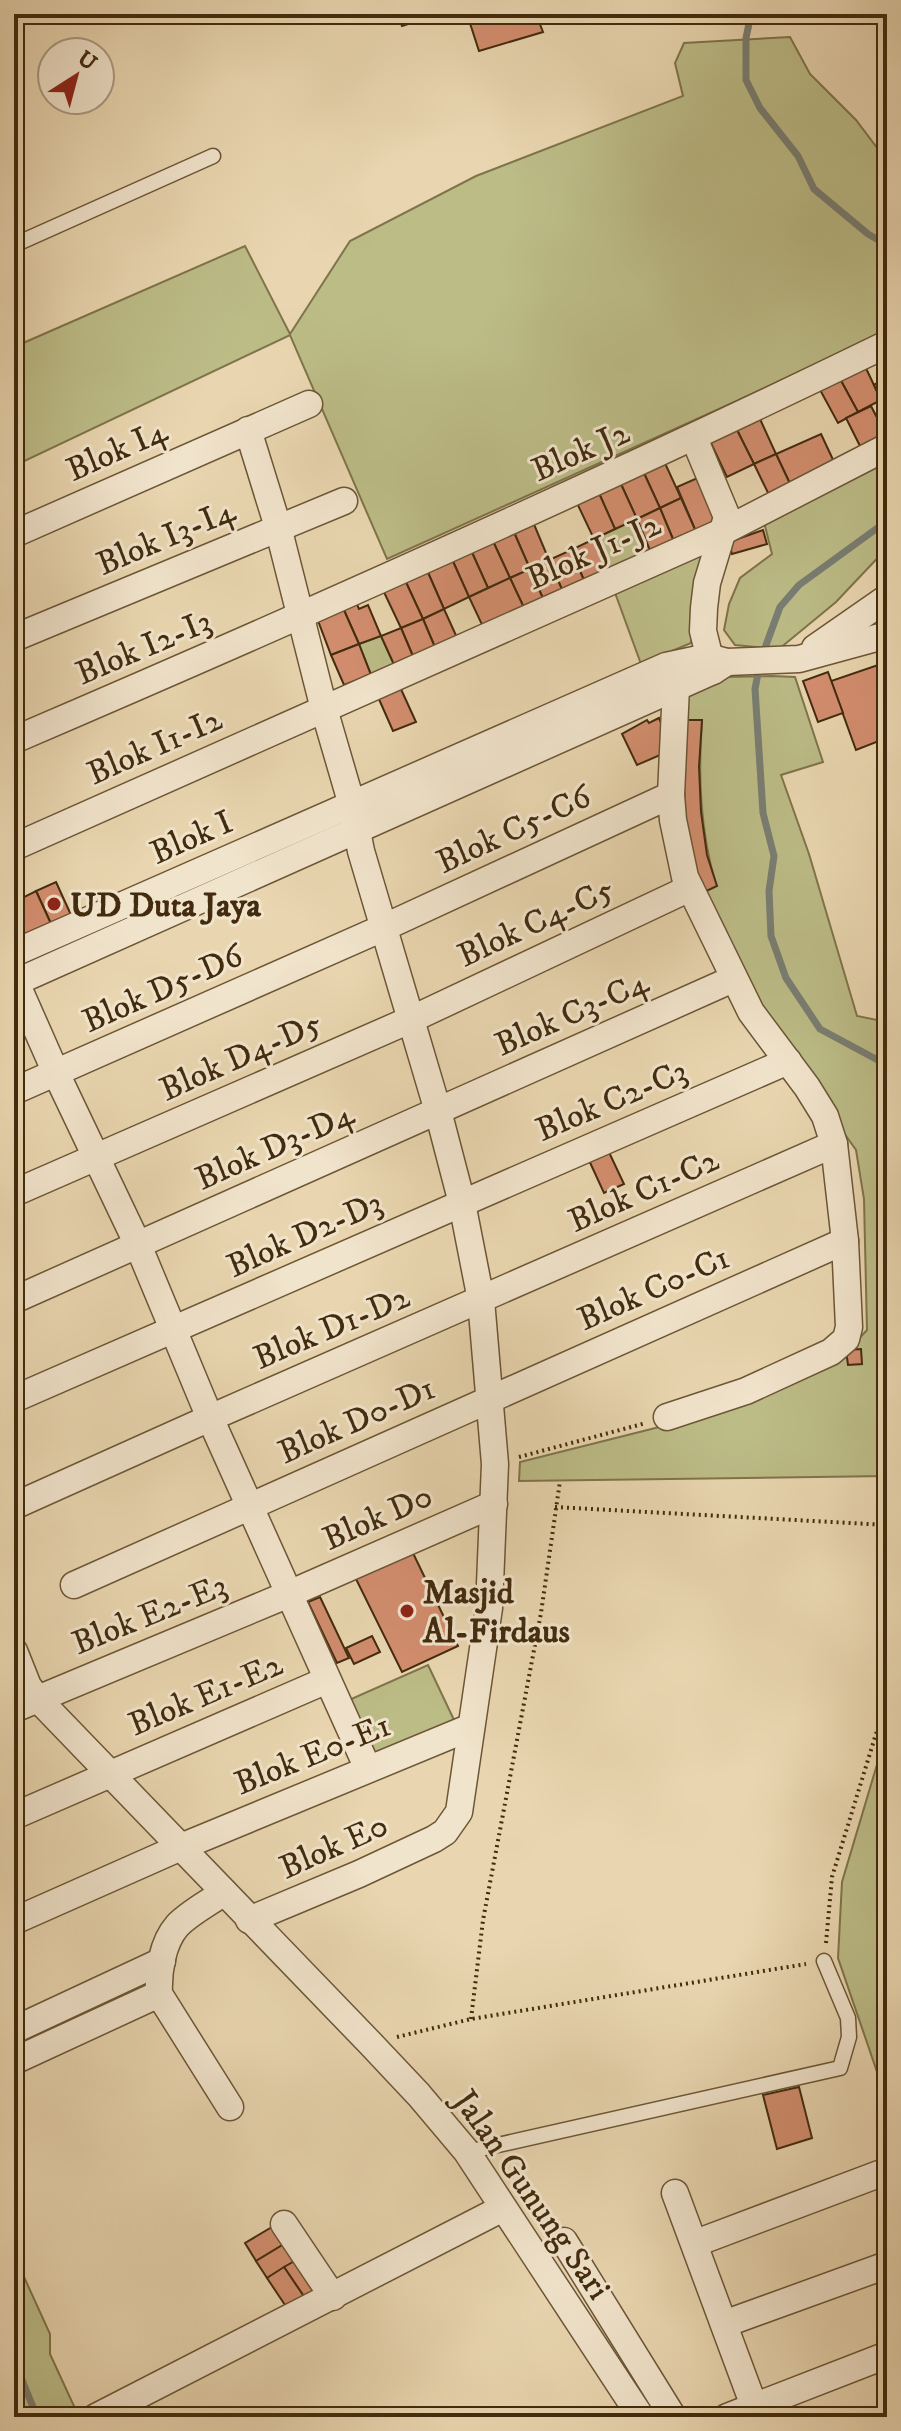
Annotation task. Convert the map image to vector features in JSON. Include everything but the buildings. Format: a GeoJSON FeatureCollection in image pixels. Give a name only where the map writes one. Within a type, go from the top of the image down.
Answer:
{"type":"FeatureCollection","features":[{"type":"Feature","properties":{"kind":"street","name":"Blok J2"},"geometry":{"type":"LineString","coordinates":[[300,617],[694,438],[887,344]]}},
{"type":"Feature","properties":{"kind":"street","name":"Blok I4"},"geometry":{"type":"LineString","coordinates":[[14,534],[309,404]]}},
{"type":"Feature","properties":{"kind":"street"},"geometry":{"type":"LineString","coordinates":[[248,430],[278,527],[324,709],[438,1111],[462,1203],[481,1300],[495,1464],[489,1608],[471,1727]]}},
{"type":"Feature","properties":{"kind":"street"},"geometry":{"type":"LineString","coordinates":[[694,438],[727,517],[707,583],[704,608],[703,631],[720,663]]}},
{"type":"Feature","properties":{"kind":"street","name":"Blok J1-J2"},"geometry":{"type":"LineString","coordinates":[[324,709],[722,532],[887,447]]}},
{"type":"Feature","properties":{"kind":"street","name":"Blok I3-I4"},"geometry":{"type":"LineString","coordinates":[[14,638],[344,501]]}},
{"type":"Feature","properties":{"kind":"street"},"geometry":{"type":"LineString","coordinates":[[799,659],[881,601]]}},
{"type":"Feature","properties":{"kind":"street","name":"Blok I2-I3"},"geometry":{"type":"LineString","coordinates":[[14,740],[300,617]]}},
{"type":"Feature","properties":{"kind":"street"},"geometry":{"type":"LineString","coordinates":[[368,1769],[210,1418],[138,1245],[15,981],[648,673],[720,663],[799,659],[887,635]]}},
{"type":"Feature","properties":{"kind":"street"},"geometry":{"type":"LineString","coordinates":[[355,818],[676,687],[720,663]]}},
{"type":"Feature","properties":{"kind":"street"},"geometry":{"type":"LineString","coordinates":[[667,1417],[746,1391],[839,1348],[846,1339],[849,1327],[845,1241],[834,1144],[825,1116],[751,1012],[733,979],[690,888],[677,843],[671,795],[676,687]]}},
{"type":"Feature","properties":{"kind":"street","name":"Blok I1-I2"},"geometry":{"type":"LineString","coordinates":[[14,847],[324,709]]}},
{"type":"Feature","properties":{"kind":"street","name":"Blok C5-C6"},"geometry":{"type":"LineString","coordinates":[[385,927],[671,795]]}},
{"type":"Feature","properties":{"kind":"street","name":"Blok I"},"geometry":{"type":"LineString","coordinates":[[14,953],[355,818]]}},
{"type":"Feature","properties":{"kind":"street","name":"Blok C4-C5"},"geometry":{"type":"LineString","coordinates":[[412,1019],[690,888]]}},
{"type":"Feature","properties":{"kind":"street","name":"Blok D5-D6"},"geometry":{"type":"LineString","coordinates":[[14,1091],[385,927]]}},
{"type":"Feature","properties":{"kind":"street","name":"Blok C3-C4"},"geometry":{"type":"LineString","coordinates":[[438,1111],[733,979]]}},
{"type":"Feature","properties":{"kind":"street","name":"Blok D4-D5"},"geometry":{"type":"LineString","coordinates":[[14,1193],[412,1019]]}},
{"type":"Feature","properties":{"kind":"street","name":"Blok C2-C3"},"geometry":{"type":"LineString","coordinates":[[462,1203],[788,1061]]}},
{"type":"Feature","properties":{"kind":"street","name":"Blok D3-D4"},"geometry":{"type":"LineString","coordinates":[[14,1300],[438,1111]]}},
{"type":"Feature","properties":{"kind":"street","name":"Blok C1-C2"},"geometry":{"type":"LineString","coordinates":[[481,1300],[834,1144]]}},
{"type":"Feature","properties":{"kind":"street","name":"Blok D2-D3"},"geometry":{"type":"LineString","coordinates":[[14,1399],[462,1203]]}},
{"type":"Feature","properties":{"kind":"street","name":"Blok C0-C1"},"geometry":{"type":"LineString","coordinates":[[491,1399],[845,1241]]}},
{"type":"Feature","properties":{"kind":"street","name":"Blok D1-D2"},"geometry":{"type":"LineString","coordinates":[[14,1506],[481,1300]]}},
{"type":"Feature","properties":{"kind":"street","name":"Blok D0-D1"},"geometry":{"type":"LineString","coordinates":[[74,1585],[491,1399]]}},
{"type":"Feature","properties":{"kind":"street","name":"Blok D0"},"geometry":{"type":"LineString","coordinates":[[289,1594],[494,1504]]}},
{"type":"Feature","properties":{"kind":"street","name":"Blok E2-E3"},"geometry":{"type":"LineString","coordinates":[[26,1704],[289,1594]]}},
{"type":"Feature","properties":{"kind":"street","name":"Jalan Gunung Sari"},"geometry":{"type":"LineString","coordinates":[[14,1651],[28,1686],[26,1704],[111,1772],[419,2095],[467,2152],[641,2417]]}},
{"type":"Feature","properties":{"kind":"street","name":"Blok E1-E2"},"geometry":{"type":"LineString","coordinates":[[14,1816],[327,1680]]}},
{"type":"Feature","properties":{"kind":"street","name":"Blok E0-E1"},"geometry":{"type":"LineString","coordinates":[[14,1921],[181,1847],[471,1727]]}},
{"type":"Feature","properties":{"kind":"street","name":"Blok E0"},"geometry":{"type":"LineString","coordinates":[[249,1920],[359,1874],[445,1832],[459,1812],[471,1727]]}},
{"type":"Feature","properties":{"kind":"street"},"geometry":{"type":"LineString","coordinates":[[224,1892],[178,1925],[171,1935],[158,1979],[159,1994],[230,2107]]}},
{"type":"Feature","properties":{"kind":"street"},"geometry":{"type":"LineString","coordinates":[[14,2030],[162,1961]]}},
{"type":"Feature","properties":{"kind":"street"},"geometry":{"type":"LineString","coordinates":[[14,2061],[159,1994]]}},
{"type":"Feature","properties":{"kind":"street"},"geometry":{"type":"LineString","coordinates":[[696,2243],[887,2171]]}},
{"type":"Feature","properties":{"kind":"street"},"geometry":{"type":"LineString","coordinates":[[675,2193],[754,2406]]}},
{"type":"Feature","properties":{"kind":"street"},"geometry":{"type":"LineString","coordinates":[[96,2417],[503,2208]]}},
{"type":"Feature","properties":{"kind":"street"},"geometry":{"type":"LineString","coordinates":[[284,2224],[333,2297]]}},
{"type":"Feature","properties":{"kind":"street"},"geometry":{"type":"LineString","coordinates":[[564,2241],[673,2417]]}},
{"type":"Feature","properties":{"kind":"street"},"geometry":{"type":"LineString","coordinates":[[724,2324],[887,2265]]}},
{"type":"Feature","properties":{"kind":"street"},"geometry":{"type":"LineString","coordinates":[[727,2417],[887,2355]]}},
{"type":"Feature","properties":{"kind":"lane"},"geometry":{"type":"LineString","coordinates":[[14,245],[213,156]]}},
{"type":"Feature","properties":{"kind":"lane"},"geometry":{"type":"LineString","coordinates":[[881,601],[887,635]]}},
{"type":"Feature","properties":{"kind":"lane"},"geometry":{"type":"LineString","coordinates":[[467,2152],[840,2068],[849,2037],[848,2018],[824,1961]]}},
{"type":"Feature","properties":{"kind":"path"},"geometry":{"type":"LineString","coordinates":[[495,1464],[667,1417]]}},
{"type":"Feature","properties":{"kind":"path"},"geometry":{"type":"LineString","coordinates":[[471,2019],[483,1920],[541,1613],[560,1481]]}},
{"type":"Feature","properties":{"kind":"path"},"geometry":{"type":"LineString","coordinates":[[555,1507],[887,1525]]}},
{"type":"Feature","properties":{"kind":"path"},"geometry":{"type":"LineString","coordinates":[[370,2043],[471,2019],[824,1961],[832,1877],[887,1698]]}},
{"type":"Feature","properties":{"kind":"green space"},"geometry":{"type":"Polygon","coordinates":[[[790,37],[810,74],[856,120],[887,161],[887,333],[387,559],[290,335],[14,466],[14,347],[245,246],[290,334],[350,241],[476,176],[683,96],[675,63],[684,43],[790,37]]]}},
{"type":"Feature","properties":{"kind":"green space"},"geometry":{"type":"Polygon","coordinates":[[[887,456],[887,548],[836,602],[779,649],[735,645],[724,630],[729,604],[740,578],[772,554],[764,522],[887,456]]]}},
{"type":"Feature","properties":{"kind":"green space"},"geometry":{"type":"Polygon","coordinates":[[[637,519],[652,555],[610,575],[594,539],[637,519]]]}},
{"type":"Feature","properties":{"kind":"green space"},"geometry":{"type":"Polygon","coordinates":[[[696,551],[702,555],[703,566],[691,643],[641,664],[614,590],[696,551]]]}},
{"type":"Feature","properties":{"kind":"green space"},"geometry":{"type":"Polygon","coordinates":[[[381,636],[396,669],[373,679],[359,644],[381,636]]]}},
{"type":"Feature","properties":{"kind":"green space"},"geometry":{"type":"Polygon","coordinates":[[[723,677],[795,677],[823,762],[781,775],[809,854],[857,1016],[887,1022],[887,1476],[519,1481],[520,1462],[727,1410],[837,1362],[867,1330],[864,1199],[856,1150],[761,1017],[700,894],[716,885],[706,844],[702,803],[702,720],[681,720],[682,691],[723,677]]]}},
{"type":"Feature","properties":{"kind":"green space"},"geometry":{"type":"Polygon","coordinates":[[[428,1665],[455,1722],[374,1757],[349,1700],[428,1665]]]}},
{"type":"Feature","properties":{"kind":"green space"},"geometry":{"type":"Polygon","coordinates":[[[887,1731],[887,2101],[838,1958],[842,1882],[887,1731]]]}},
{"type":"Feature","properties":{"kind":"green space"},"geometry":{"type":"Polygon","coordinates":[[[14,2255],[50,2334],[50,2354],[79,2417],[14,2417],[14,2255]]]}},
{"type":"Feature","properties":{"kind":"waterway"},"geometry":{"type":"LineString","coordinates":[[751,14],[746,38],[746,80],[760,108],[798,156],[814,189],[868,234],[887,245]]}},
{"type":"Feature","properties":{"kind":"waterway"},"geometry":{"type":"LineString","coordinates":[[762,656],[780,607],[799,585],[887,521]]}},
{"type":"Feature","properties":{"kind":"waterway"},"geometry":{"type":"LineString","coordinates":[[759,668],[755,689],[763,813],[774,856],[769,891],[771,936],[786,978],[820,1029],[887,1065]]}},
{"type":"Feature","properties":{"kind":"waterway"},"geometry":{"type":"LineString","coordinates":[[14,2360],[37,2417]]}},
{"type":"Feature","properties":{"kind":"place","name":"UD Duta Jaya"},"geometry":{"type":"Point","coordinates":[54,904]}},
{"type":"Feature","properties":{"kind":"place","name":"Masjid Al-Firdaus"},"geometry":{"type":"Point","coordinates":[407,1611]}}]}
